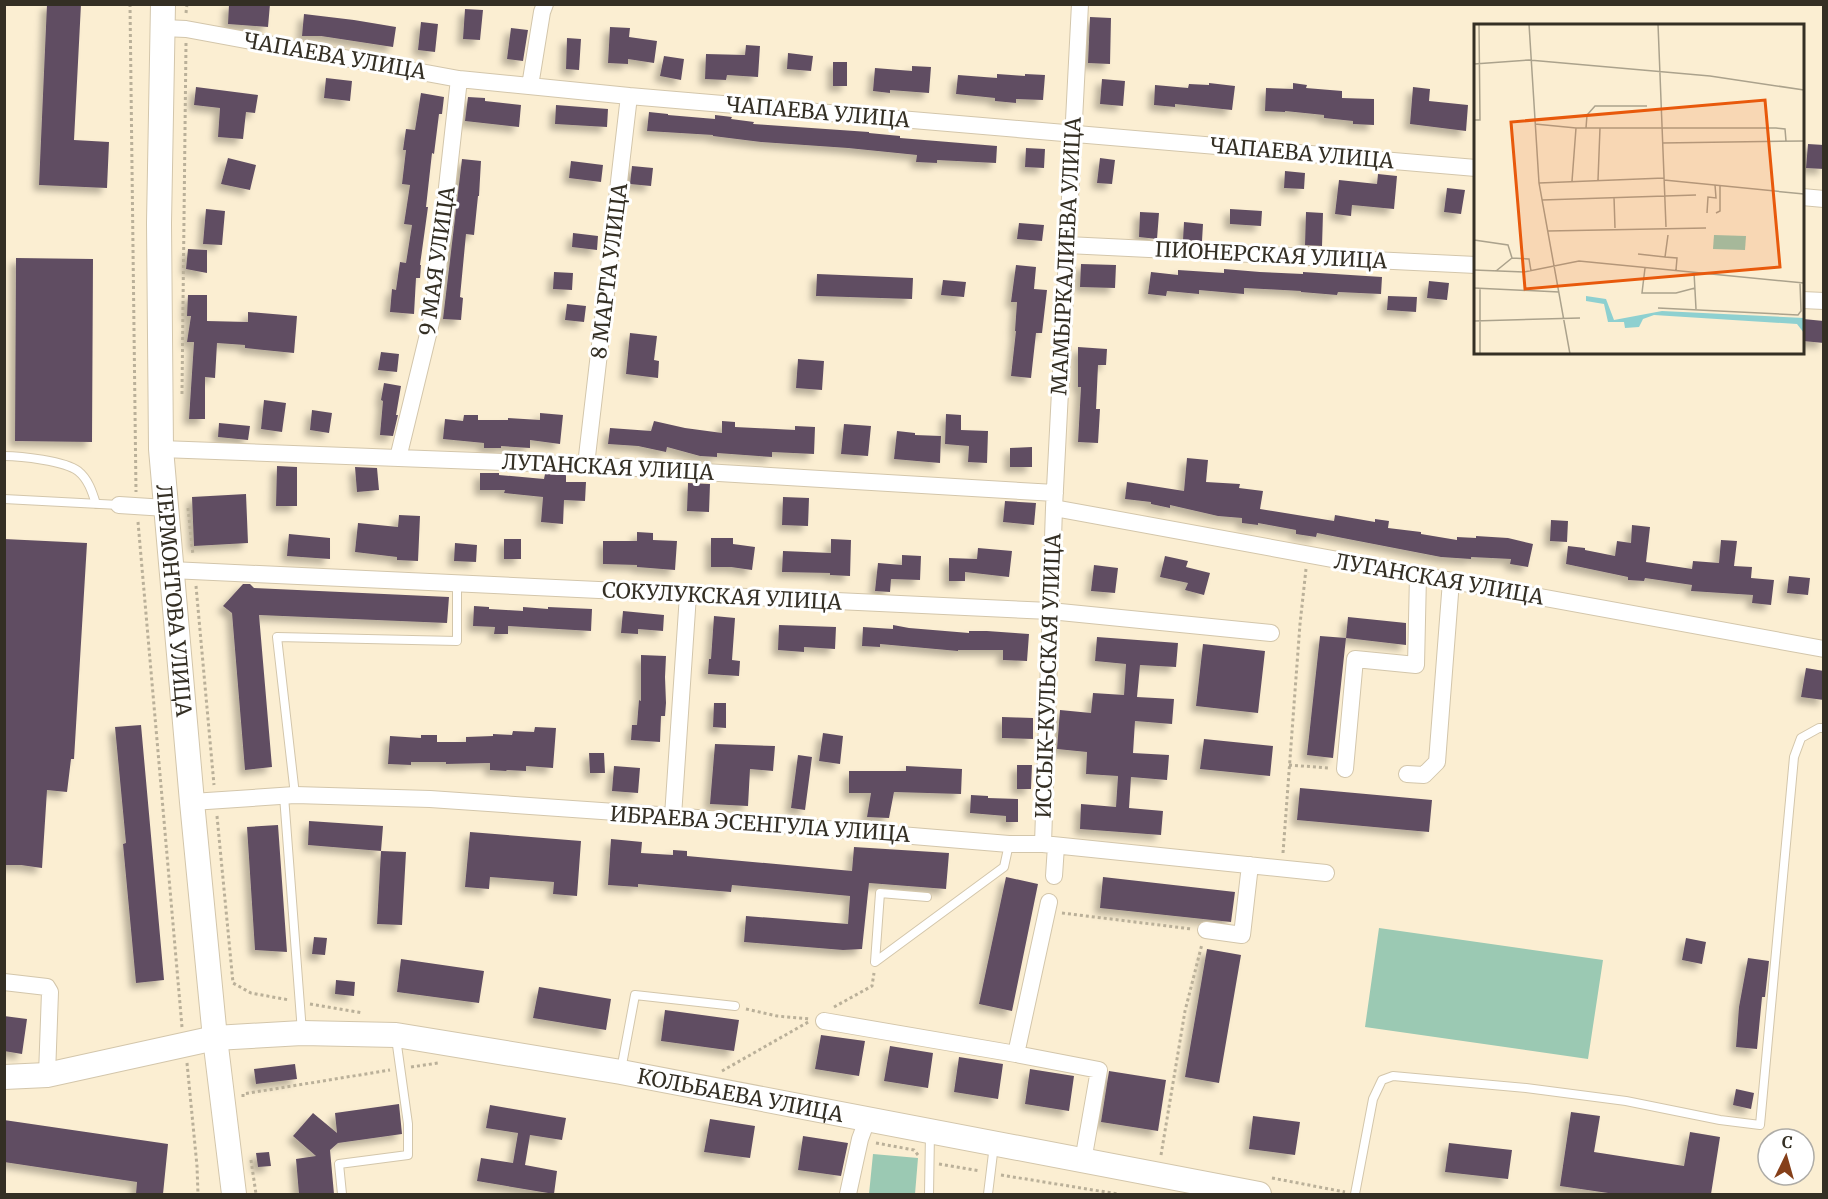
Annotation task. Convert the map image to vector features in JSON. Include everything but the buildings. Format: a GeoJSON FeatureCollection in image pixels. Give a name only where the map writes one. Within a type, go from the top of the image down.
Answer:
{"type":"FeatureCollection","features":[{"type":"Feature","properties":{"kind":"main road","name":"ЛЕРМОНТОВА УЛИЦА"},"geometry":{"type":"LineString","coordinates":[[171,20],[159,223],[161,449],[177,507],[204,801],[215,1038],[234,1194]]}},
{"type":"Feature","properties":{"kind":"main road","name":"КОЛЬБАЕВА УЛИЦА"},"geometry":{"type":"LineString","coordinates":[[4,1077],[47,1075],[215,1038],[302,1033],[396,1035],[621,1072],[864,1130],[930,1132],[1083,1161],[1211,1190],[1261,1186]]}},
{"type":"Feature","properties":{"kind":"street"},"geometry":{"type":"LineString","coordinates":[[530,86],[545,4]]}},
{"type":"Feature","properties":{"kind":"street","name":"МАМЫРКАЛИЕВА УЛИЦА"},"geometry":{"type":"LineString","coordinates":[[1054,500],[1080,4]]}},
{"type":"Feature","properties":{"kind":"street","name":"ЧАПАЕВА УЛИЦА"},"geometry":{"type":"LineString","coordinates":[[171,20],[459,79],[629,96],[1474,168]]}},
{"type":"Feature","properties":{"kind":"street","name":"9 МАЯ УЛИЦА"},"geometry":{"type":"LineString","coordinates":[[398,458],[433,314],[459,79]]}},
{"type":"Feature","properties":{"kind":"street","name":"8 МАРТА УЛИЦА"},"geometry":{"type":"LineString","coordinates":[[586,465],[629,96]]}},
{"type":"Feature","properties":{"kind":"street"},"geometry":{"type":"LineString","coordinates":[[1804,197],[1824,198]]}},
{"type":"Feature","properties":{"kind":"street","name":"ПИОНЕРСКАЯ УЛИЦА"},"geometry":{"type":"LineString","coordinates":[[1067,245],[1474,265]]}},
{"type":"Feature","properties":{"kind":"street"},"geometry":{"type":"LineString","coordinates":[[1804,300],[1824,301]]}},
{"type":"Feature","properties":{"kind":"street","name":"ЛУГАНСКАЯ УЛИЦА"},"geometry":{"type":"LineString","coordinates":[[161,449],[586,465],[1054,500],[1308,556],[1824,649]]}},
{"type":"Feature","properties":{"kind":"street","name":"ИССЫК-КУЛЬСКАЯ УЛИЦА"},"geometry":{"type":"LineString","coordinates":[[1054,500],[1050,611],[1050,845],[1054,876]]}},
{"type":"Feature","properties":{"kind":"street"},"geometry":{"type":"LineString","coordinates":[[119,504],[177,507]]}},
{"type":"Feature","properties":{"kind":"street","name":"СОКУЛУКСКАЯ УЛИЦА"},"geometry":{"type":"LineString","coordinates":[[183,571],[1050,611],[1271,633]]}},
{"type":"Feature","properties":{"kind":"street"},"geometry":{"type":"LineString","coordinates":[[1345,769],[1355,659],[1416,665],[1418,575]]}},
{"type":"Feature","properties":{"kind":"street"},"geometry":{"type":"LineString","coordinates":[[1407,774],[1424,775],[1437,762],[1451,581]]}},
{"type":"Feature","properties":{"kind":"street"},"geometry":{"type":"LineString","coordinates":[[673,816],[688,595]]}},
{"type":"Feature","properties":{"kind":"street","name":"ИБРАЕВА ЭСЕНГУЛА УЛИЦА"},"geometry":{"type":"LineString","coordinates":[[204,801],[289,795],[430,799],[673,816],[1010,844],[1050,845],[1326,873]]}},
{"type":"Feature","properties":{"kind":"street"},"geometry":{"type":"LineString","coordinates":[[1206,930],[1242,935],[1250,865]]}},
{"type":"Feature","properties":{"kind":"street"},"geometry":{"type":"LineString","coordinates":[[1016,1054],[1048,906]]}},
{"type":"Feature","properties":{"kind":"street"},"geometry":{"type":"LineString","coordinates":[[4,982],[47,987],[50,992],[47,1075]]}},
{"type":"Feature","properties":{"kind":"street"},"geometry":{"type":"LineString","coordinates":[[829,1015],[1099,1070],[1083,1161]]}},
{"type":"Feature","properties":{"kind":"street"},"geometry":{"type":"LineString","coordinates":[[848,1194],[864,1130]]}},
{"type":"Feature","properties":{"kind":"lane"},"geometry":{"type":"LineString","coordinates":[[4,456],[21,456],[77,470],[89,484],[96,504]]}},
{"type":"Feature","properties":{"kind":"lane"},"geometry":{"type":"LineString","coordinates":[[4,499],[119,504]]}},
{"type":"Feature","properties":{"kind":"lane"},"geometry":{"type":"LineString","coordinates":[[302,1033],[289,795],[277,637],[457,641],[457,584]]}},
{"type":"Feature","properties":{"kind":"lane"},"geometry":{"type":"LineString","coordinates":[[1355,1194],[1373,1100],[1382,1080],[1393,1076],[1526,1088],[1626,1101],[1720,1120],[1760,1125],[1794,757],[1801,738],[1819,728],[1824,728]]}},
{"type":"Feature","properties":{"kind":"lane"},"geometry":{"type":"LineString","coordinates":[[875,962],[1004,867],[1010,844]]}},
{"type":"Feature","properties":{"kind":"lane"},"geometry":{"type":"LineString","coordinates":[[875,962],[880,893],[927,897]]}},
{"type":"Feature","properties":{"kind":"lane"},"geometry":{"type":"LineString","coordinates":[[621,1072],[635,995],[735,1006]]}},
{"type":"Feature","properties":{"kind":"lane"},"geometry":{"type":"LineString","coordinates":[[342,1194],[339,1164],[408,1155],[408,1124],[396,1035]]}},
{"type":"Feature","properties":{"kind":"lane"},"geometry":{"type":"LineString","coordinates":[[929,1194],[930,1132]]}},
{"type":"Feature","properties":{"kind":"lane"},"geometry":{"type":"LineString","coordinates":[[988,1194],[994,1144]]}},
{"type":"Feature","properties":{"kind":"path"},"geometry":{"type":"LineString","coordinates":[[130,4],[136,506],[198,1194]]}},
{"type":"Feature","properties":{"kind":"path"},"geometry":{"type":"LineString","coordinates":[[182,403],[171,20],[187,4]]}},
{"type":"Feature","properties":{"kind":"path"},"geometry":{"type":"LineString","coordinates":[[177,507],[204,801],[233,983],[250,993],[370,1014]]}},
{"type":"Feature","properties":{"kind":"path"},"geometry":{"type":"LineString","coordinates":[[1282,869],[1300,624],[1308,556]]}},
{"type":"Feature","properties":{"kind":"path"},"geometry":{"type":"LineString","coordinates":[[1289,765],[1345,769]]}},
{"type":"Feature","properties":{"kind":"path"},"geometry":{"type":"LineString","coordinates":[[1048,906],[1206,930],[1185,1011],[1161,1157]]}},
{"type":"Feature","properties":{"kind":"path"},"geometry":{"type":"LineString","coordinates":[[829,1015],[872,986],[875,962]]}},
{"type":"Feature","properties":{"kind":"path"},"geometry":{"type":"LineString","coordinates":[[712,1076],[813,1019],[777,1016],[735,1006]]}},
{"type":"Feature","properties":{"kind":"path"},"geometry":{"type":"LineString","coordinates":[[243,1094],[445,1062]]}},
{"type":"Feature","properties":{"kind":"path"},"geometry":{"type":"LineString","coordinates":[[864,1130],[914,1150],[925,1162],[1118,1194]]}},
{"type":"Feature","properties":{"kind":"path"},"geometry":{"type":"LineString","coordinates":[[1261,1186],[1355,1194]]}},
{"type":"Feature","properties":{"kind":"green space"},"geometry":{"type":"Polygon","coordinates":[[[1379,928],[1603,960],[1588,1059],[1365,1027],[1379,928]]]}},
{"type":"Feature","properties":{"kind":"green space"},"geometry":{"type":"Polygon","coordinates":[[[873,1154],[918,1158],[915,1194],[869,1194],[873,1154]]]}}]}
